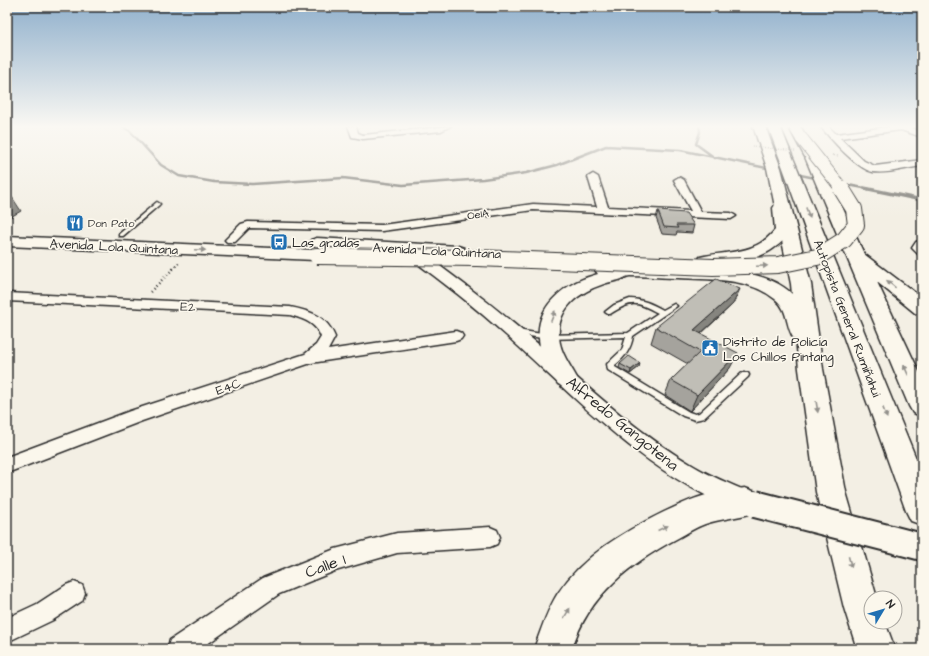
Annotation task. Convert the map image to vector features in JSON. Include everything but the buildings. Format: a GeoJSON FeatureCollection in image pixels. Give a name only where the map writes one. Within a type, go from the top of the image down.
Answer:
{"type":"FeatureCollection","features":[{"type":"Feature","properties":{"kind":"main road"},"geometry":{"type":"LineString","coordinates":[[774,157],[782,174],[801,284],[811,369],[831,492],[862,608],[876,649]]}},
{"type":"Feature","properties":{"kind":"main road","name":"Autopista General Rumiñahui"},"geometry":{"type":"LineString","coordinates":[[779,157],[782,174],[922,511]]}},
{"type":"Feature","properties":{"kind":"main road"},"geometry":{"type":"LineString","coordinates":[[812,157],[850,247],[921,399]]}},
{"type":"Feature","properties":{"kind":"main road","name":"Avenida Lola Quintana"},"geometry":{"type":"LineString","coordinates":[[317,256],[477,258],[713,267],[778,265],[818,257],[850,247],[856,225],[854,209],[844,192],[816,157]]}},
{"type":"Feature","properties":{"kind":"main road","name":"Avenida Lola Quintana"},"geometry":{"type":"LineString","coordinates":[[7,230],[632,260],[709,260],[741,257],[773,242],[783,230],[782,174]]}},
{"type":"Feature","properties":{"kind":"main road","name":"Avenida Lola Quintana"},"geometry":{"type":"LineString","coordinates":[[7,241],[727,275],[744,278],[771,289],[781,295],[794,309],[811,369]]}},
{"type":"Feature","properties":{"kind":"main road"},"geometry":{"type":"LineString","coordinates":[[850,247],[922,308]]}},
{"type":"Feature","properties":{"kind":"main road"},"geometry":{"type":"LineString","coordinates":[[566,378],[552,352],[548,337],[553,314],[559,303],[568,294],[592,280],[614,275],[639,272]]}},
{"type":"Feature","properties":{"kind":"main road"},"geometry":{"type":"LineString","coordinates":[[553,649],[564,618],[579,593],[605,565],[655,532],[700,510],[750,503]]}},
{"type":"Feature","properties":{"kind":"street"},"geometry":{"type":"LineString","coordinates":[[855,157],[868,168],[876,170],[922,163]]}},
{"type":"Feature","properties":{"kind":"street"},"geometry":{"type":"LineString","coordinates":[[593,177],[604,209]]}},
{"type":"Feature","properties":{"kind":"street"},"geometry":{"type":"LineString","coordinates":[[679,180],[697,214]]}},
{"type":"Feature","properties":{"kind":"street","name":"Oe1A"},"geometry":{"type":"LineString","coordinates":[[231,240],[245,226],[248,225],[382,228],[526,208],[604,209],[731,216]]}},
{"type":"Feature","properties":{"kind":"street"},"geometry":{"type":"LineString","coordinates":[[922,243],[918,248],[922,252]]}},
{"type":"Feature","properties":{"kind":"street","name":"Alfredo Gangotena"},"geometry":{"type":"LineString","coordinates":[[405,248],[453,282],[643,443],[677,468],[708,486],[750,503],[922,546]]}},
{"type":"Feature","properties":{"kind":"street","name":"E2"},"geometry":{"type":"LineString","coordinates":[[7,297],[139,303],[226,309],[274,310],[296,313],[310,317],[320,323],[326,331],[328,337],[326,343],[317,354],[310,358]]}},
{"type":"Feature","properties":{"kind":"street","name":"E4C"},"geometry":{"type":"LineString","coordinates":[[7,465],[136,416],[310,358],[456,336]]}},
{"type":"Feature","properties":{"kind":"street","name":"Calle 1"},"geometry":{"type":"LineString","coordinates":[[179,649],[271,586],[335,560],[397,543],[490,537]]}},
{"type":"Feature","properties":{"kind":"street"},"geometry":{"type":"LineString","coordinates":[[7,630],[45,612],[74,593]]}},
{"type":"Feature","properties":{"kind":"lane"},"geometry":{"type":"LineString","coordinates":[[121,235],[157,204]]}},
{"type":"Feature","properties":{"kind":"lane"},"geometry":{"type":"LineString","coordinates":[[608,312],[622,303],[633,300],[648,304],[663,313]]}},
{"type":"Feature","properties":{"kind":"lane"},"geometry":{"type":"LineString","coordinates":[[511,331],[548,337],[630,335],[674,306]]}},
{"type":"Feature","properties":{"kind":"lane"},"geometry":{"type":"LineString","coordinates":[[630,335],[629,347],[624,355],[611,364],[611,368],[695,417],[701,416],[745,375]]}},
{"type":"Feature","properties":{"kind":"path"},"geometry":{"type":"LineString","coordinates":[[139,303],[191,250]]}},
{"type":"Feature","properties":{"kind":"waterway"},"geometry":{"type":"LineString","coordinates":[[153,157],[161,165],[179,176],[214,182],[252,184],[343,178],[403,185],[483,179],[526,173],[557,165],[579,157]]}},
{"type":"Feature","properties":{"kind":"waterway"},"geometry":{"type":"LineString","coordinates":[[714,157],[820,179]]}},
{"type":"Feature","properties":{"kind":"waterway"},"geometry":{"type":"LineString","coordinates":[[843,184],[867,189]]}},
{"type":"Feature","properties":{"kind":"waterway"},"geometry":{"type":"LineString","coordinates":[[867,189],[922,200]]}},
{"type":"Feature","properties":{"kind":"place","name":"Don Pato"},"geometry":{"type":"Point","coordinates":[75,223]}},
{"type":"Feature","properties":{"kind":"place","name":"Las gradas"},"geometry":{"type":"Point","coordinates":[279,242]}},
{"type":"Feature","properties":{"kind":"place","name":"Distrito de Policía Los Chillos Pintang"},"geometry":{"type":"Point","coordinates":[710,348]}}]}
